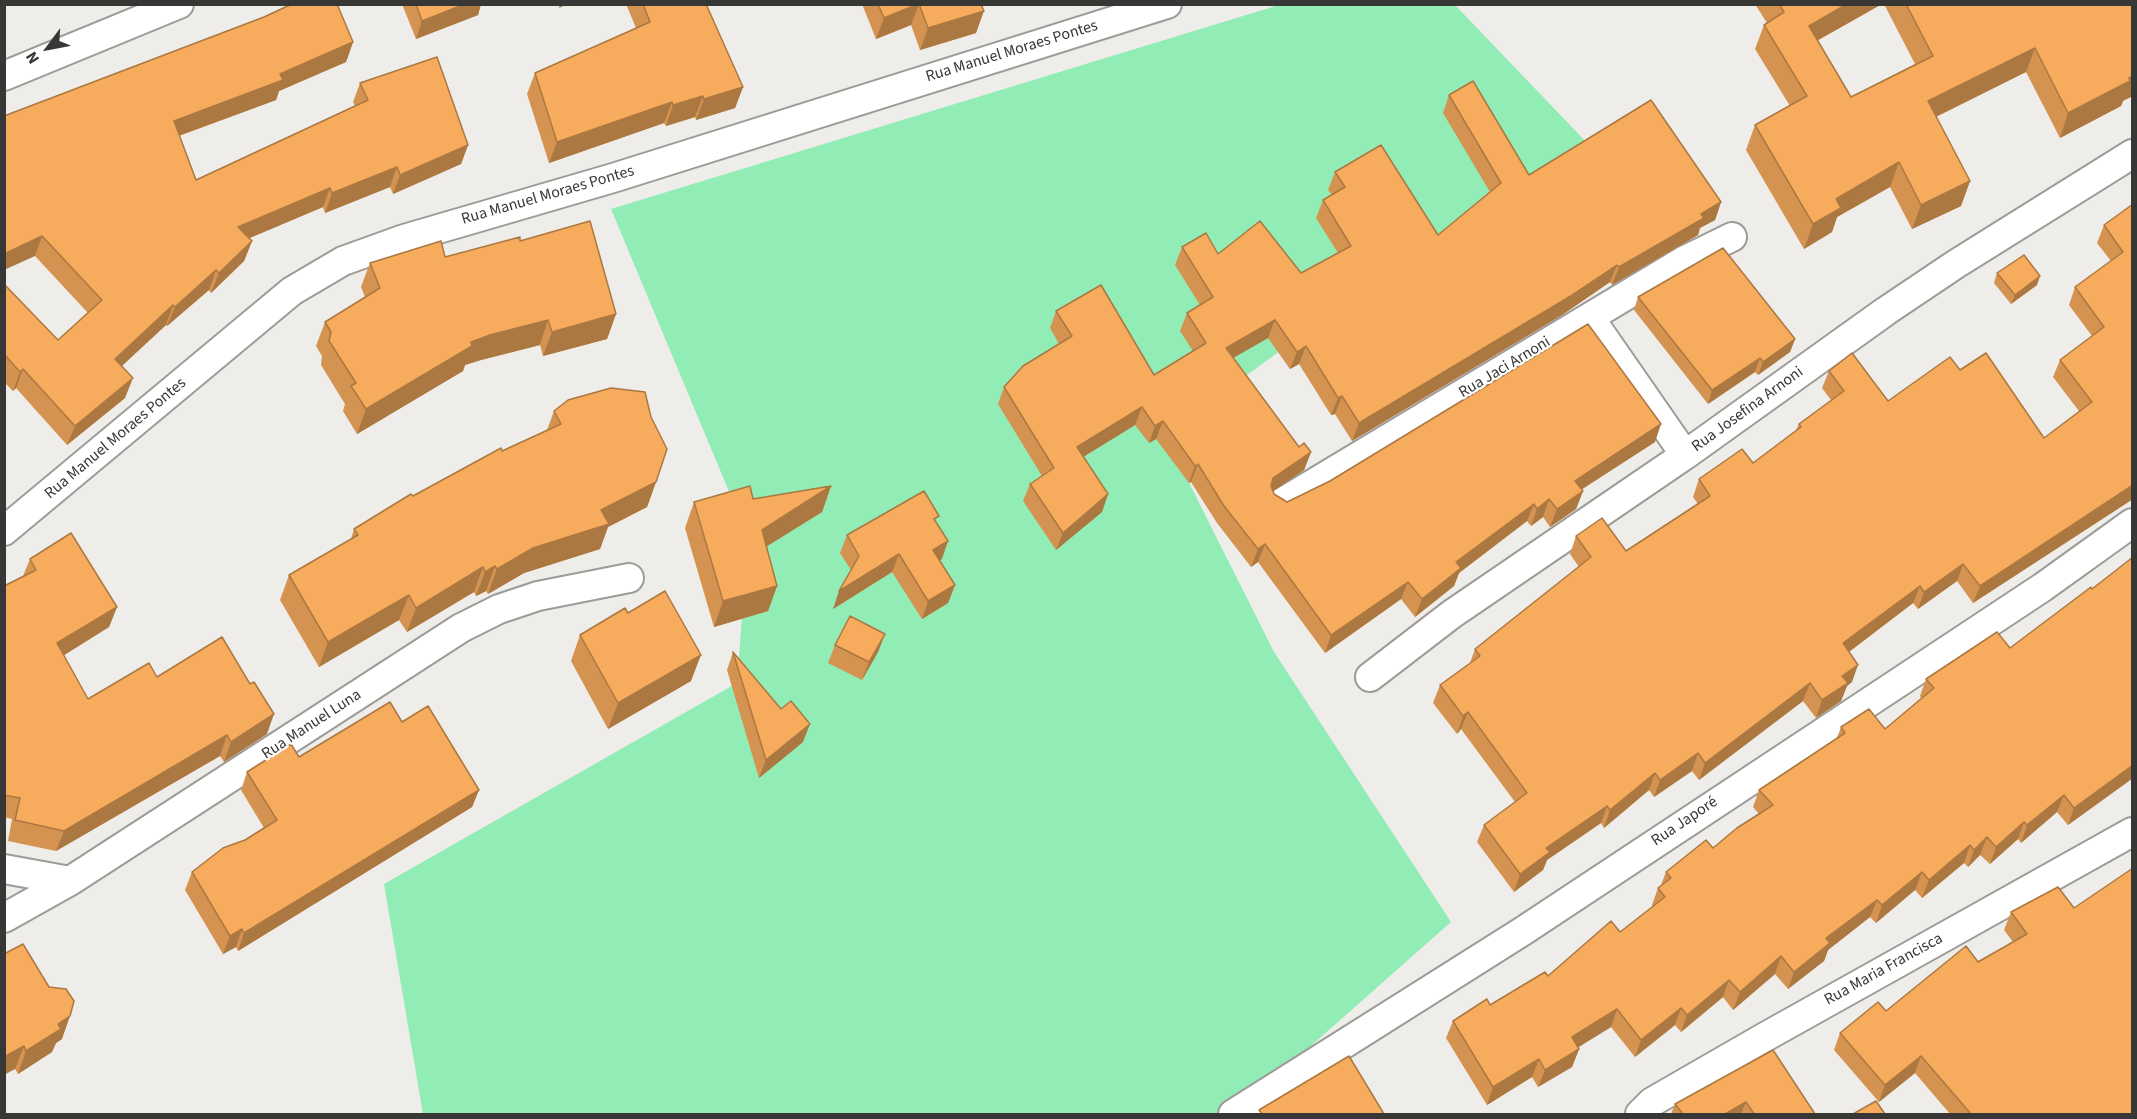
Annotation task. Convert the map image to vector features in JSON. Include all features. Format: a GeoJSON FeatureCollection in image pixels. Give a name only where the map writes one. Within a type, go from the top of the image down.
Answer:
{"type":"FeatureCollection","features":[{"type":"Feature","properties":{"kind":"street"},"geometry":{"type":"LineString","coordinates":[[4,75],[179,4]]}},
{"type":"Feature","properties":{"kind":"street","name":"Rua Manuel Moraes Pontes"},"geometry":{"type":"LineString","coordinates":[[4,531],[292,291],[343,261],[404,239],[613,178],[1167,4]]}},
{"type":"Feature","properties":{"kind":"street","name":"Rua Josefina Arnoni"},"geometry":{"type":"LineString","coordinates":[[1370,677],[1452,614],[1685,455],[1956,264],[2133,154]]}},
{"type":"Feature","properties":{"kind":"street","name":"Rua Jaci Arnoni"},"geometry":{"type":"LineString","coordinates":[[1281,503],[1685,260],[1731,237]]}},
{"type":"Feature","properties":{"kind":"street"},"geometry":{"type":"LineString","coordinates":[[1590,318],[1685,455]]}},
{"type":"Feature","properties":{"kind":"street","name":"Rua Japoré"},"geometry":{"type":"LineString","coordinates":[[1233,1114],[1523,931],[2043,587],[2133,523]]}},
{"type":"Feature","properties":{"kind":"street","name":"Rua Manuel Luna"},"geometry":{"type":"LineString","coordinates":[[4,918],[70,881],[461,628],[500,609],[538,596],[629,578]]}},
{"type":"Feature","properties":{"kind":"street","name":"Rua Maria Francisca"},"geometry":{"type":"LineString","coordinates":[[1640,1114],[1652,1102],[1765,1037],[2133,832]]}},
{"type":"Feature","properties":{"kind":"street"},"geometry":{"type":"LineString","coordinates":[[4,869],[70,881]]}},
{"type":"Feature","properties":{"kind":"green space"},"geometry":{"type":"Polygon","coordinates":[[[1279,5],[1455,5],[1592,148],[1500,190],[1165,435],[1274,652],[1451,922],[1234,1114],[423,1114],[384,884],[737,683],[748,537],[611,209],[1279,5]]]}},
{"type":"Feature","properties":{"kind":"building"},"geometry":{"type":"Polygon","coordinates":[[[292,4],[337,4],[353,42],[280,74],[283,80],[174,121],[196,180],[368,100],[360,83],[437,57],[468,145],[400,175],[397,167],[332,193],[330,188],[238,227],[252,241],[219,273],[216,270],[175,307],[173,305],[115,359],[133,378],[75,426],[23,369],[20,372],[4,354],[4,284],[58,340],[102,300],[42,236],[4,254],[4,116],[264,17],[292,4]]]}},
{"type":"Feature","properties":{"kind":"building"},"geometry":{"type":"Polygon","coordinates":[[[416,4],[465,4],[422,21],[416,4]]]}},
{"type":"Feature","properties":{"kind":"building"},"geometry":{"type":"Polygon","coordinates":[[[643,4],[706,4],[743,87],[704,99],[703,96],[673,105],[672,102],[557,142],[535,73],[650,22],[643,4]]]}},
{"type":"Feature","properties":{"kind":"building"},"geometry":{"type":"Polygon","coordinates":[[[878,4],[918,4],[884,18],[878,4]]]}},
{"type":"Feature","properties":{"kind":"building"},"geometry":{"type":"Polygon","coordinates":[[[919,4],[981,4],[984,11],[928,28],[919,4]]]}},
{"type":"Feature","properties":{"kind":"building"},"geometry":{"type":"Polygon","coordinates":[[[1779,4],[1847,4],[1809,26],[1851,97],[1933,56],[1906,4],[2133,4],[2133,76],[2129,78],[2130,81],[2068,113],[2035,48],[1928,101],[1970,181],[1921,205],[1899,162],[1836,199],[1841,208],[1813,224],[1755,125],[1807,96],[1764,25],[1784,12],[1779,4]]]}},
{"type":"Feature","properties":{"kind":"building"},"geometry":{"type":"Polygon","coordinates":[[[1473,81],[1529,175],[1651,100],[1721,202],[1701,214],[1704,218],[1619,267],[1617,265],[1569,297],[1359,423],[1342,396],[1338,398],[1306,346],[1297,352],[1275,320],[1226,348],[1299,447],[1304,443],[1311,452],[1273,478],[1271,486],[1274,494],[1287,502],[1330,481],[1588,324],[1661,424],[1575,481],[1583,491],[1557,509],[1549,499],[1537,509],[1534,504],[1456,562],[1461,568],[1422,599],[1408,582],[1331,635],[1265,544],[1258,549],[1224,506],[1198,464],[1195,466],[1163,421],[1155,426],[1142,407],[1077,447],[1108,494],[1063,533],[1030,484],[1054,468],[1004,387],[1023,366],[1072,336],[1056,311],[1101,285],[1154,375],[1206,343],[1187,313],[1213,297],[1182,247],[1206,233],[1218,254],[1260,221],[1301,273],[1351,246],[1323,200],[1345,187],[1335,172],[1381,145],[1438,235],[1501,183],[1449,95],[1473,81]]]}},
{"type":"Feature","properties":{"kind":"building"},"geometry":{"type":"Polygon","coordinates":[[[2133,204],[2133,485],[1980,586],[1963,564],[1924,592],[1920,586],[1843,643],[1858,665],[1842,676],[1848,683],[1822,700],[1810,683],[1705,763],[1698,753],[1660,780],[1655,773],[1610,810],[1607,806],[1546,848],[1550,852],[1520,874],[1484,825],[1527,793],[1468,712],[1463,716],[1440,685],[1480,656],[1475,649],[1591,557],[1576,536],[1602,518],[1626,551],[1710,496],[1699,479],[1742,449],[1753,463],[1801,427],[1799,424],[1844,391],[1829,371],[1852,353],[1888,401],[1950,357],[1960,370],[1986,353],[2044,438],[2092,402],[2060,360],[2104,327],[2075,287],[2123,252],[2104,225],[2133,204]]]}},
{"type":"Feature","properties":{"kind":"building"},"geometry":{"type":"Polygon","coordinates":[[[590,221],[616,314],[552,332],[548,320],[471,342],[472,346],[366,409],[351,386],[356,383],[329,341],[331,332],[325,322],[380,288],[370,263],[441,241],[445,257],[520,237],[520,241],[590,221]]]}},
{"type":"Feature","properties":{"kind":"building"},"geometry":{"type":"Polygon","coordinates":[[[1723,248],[1795,339],[1763,362],[1760,358],[1712,390],[1638,297],[1723,248]]]}},
{"type":"Feature","properties":{"kind":"building"},"geometry":{"type":"Polygon","coordinates":[[[2024,255],[2040,276],[2015,295],[1997,273],[2024,255]]]}},
{"type":"Feature","properties":{"kind":"building"},"geometry":{"type":"Polygon","coordinates":[[[611,388],[645,392],[651,417],[667,449],[656,482],[601,510],[609,524],[533,548],[497,569],[495,566],[485,572],[483,567],[416,608],[409,595],[328,642],[289,575],[358,535],[354,529],[411,494],[413,496],[501,448],[502,451],[561,424],[554,411],[568,400],[611,388]]]}},
{"type":"Feature","properties":{"kind":"building"},"geometry":{"type":"Polygon","coordinates":[[[750,486],[753,499],[831,486],[762,530],[777,586],[723,601],[694,502],[750,486]]]}},
{"type":"Feature","properties":{"kind":"building"},"geometry":{"type":"Polygon","coordinates":[[[924,491],[939,516],[934,519],[948,541],[933,550],[955,585],[928,601],[899,554],[839,591],[859,556],[847,535],[924,491]]]}},
{"type":"Feature","properties":{"kind":"building"},"geometry":{"type":"Polygon","coordinates":[[[71,533],[117,607],[57,643],[88,699],[149,663],[157,677],[222,637],[250,684],[254,682],[274,714],[231,742],[227,735],[64,831],[15,820],[20,798],[4,795],[4,586],[36,570],[30,559],[71,533]]]}},
{"type":"Feature","properties":{"kind":"building"},"geometry":{"type":"Polygon","coordinates":[[[2133,557],[2133,765],[2074,808],[2064,795],[2027,825],[2024,822],[1996,847],[1987,837],[1974,850],[1970,845],[1929,880],[1922,872],[1882,905],[1877,900],[1826,938],[1830,943],[1794,972],[1781,956],[1740,992],[1729,980],[1687,1015],[1681,1008],[1641,1040],[1617,1009],[1572,1037],[1579,1049],[1545,1070],[1539,1059],[1493,1087],[1453,1021],[1487,999],[1490,1005],[1545,972],[1548,976],[1611,921],[1620,932],[1665,897],[1658,888],[1671,878],[1666,872],[1706,840],[1713,848],[1737,828],[1773,805],[1759,790],[1845,733],[1841,727],[1869,709],[1885,729],[1934,688],[1926,679],[1997,632],[2010,648],[2133,557]]]}},
{"type":"Feature","properties":{"kind":"building"},"geometry":{"type":"Polygon","coordinates":[[[665,591],[701,655],[618,703],[580,635],[625,608],[628,613],[665,591]]]}},
{"type":"Feature","properties":{"kind":"building"},"geometry":{"type":"Polygon","coordinates":[[[850,616],[885,634],[869,662],[835,645],[850,616]]]}},
{"type":"Feature","properties":{"kind":"building"},"geometry":{"type":"Polygon","coordinates":[[[733,652],[781,709],[791,701],[810,724],[766,760],[733,652]]]}},
{"type":"Feature","properties":{"kind":"building"},"geometry":{"type":"Polygon","coordinates":[[[390,702],[402,722],[428,706],[479,790],[244,933],[242,929],[230,936],[192,872],[223,848],[245,840],[277,820],[247,772],[291,744],[299,757],[390,702]]]}},
{"type":"Feature","properties":{"kind":"building"},"geometry":{"type":"Polygon","coordinates":[[[2133,868],[2133,1114],[1971,1114],[1921,1056],[1885,1085],[1840,1033],[1878,1002],[1886,1011],[1966,946],[1978,962],[2027,934],[2011,912],[2058,887],[2074,908],[2133,868]]]}},
{"type":"Feature","properties":{"kind":"building"},"geometry":{"type":"Polygon","coordinates":[[[23,944],[49,987],[66,989],[74,1001],[70,1016],[58,1024],[61,1029],[26,1051],[24,1046],[4,1057],[4,954],[23,944]]]}},
{"type":"Feature","properties":{"kind":"building"},"geometry":{"type":"Polygon","coordinates":[[[1773,1050],[1815,1114],[1754,1114],[1746,1102],[1725,1114],[1683,1114],[1675,1104],[1773,1050]]]}},
{"type":"Feature","properties":{"kind":"building"},"geometry":{"type":"Polygon","coordinates":[[[1349,1056],[1384,1114],[1262,1114],[1259,1110],[1349,1056]]]}},
{"type":"Feature","properties":{"kind":"building"},"geometry":{"type":"Polygon","coordinates":[[[1876,1101],[1885,1114],[1853,1114],[1876,1101]]]}}]}
